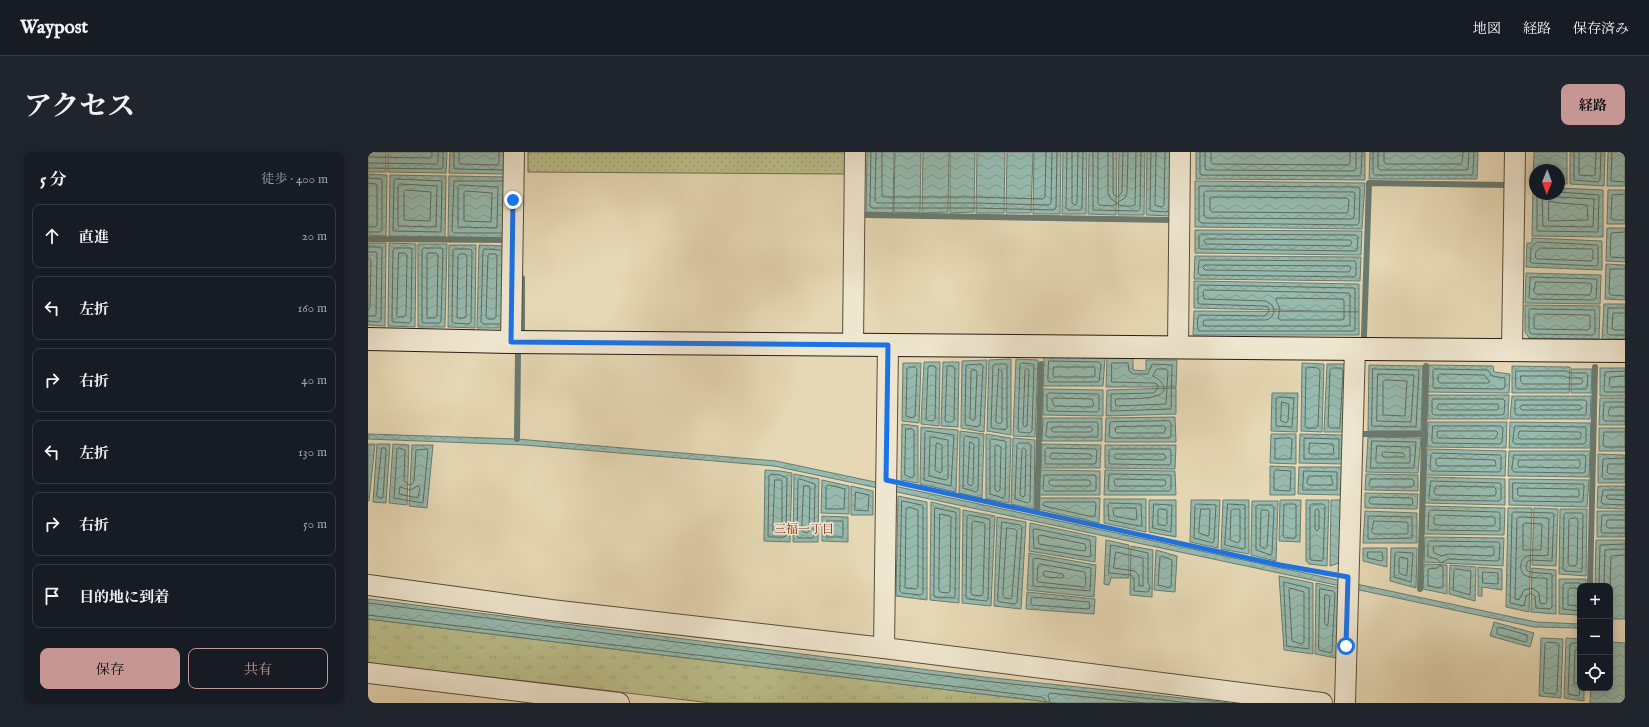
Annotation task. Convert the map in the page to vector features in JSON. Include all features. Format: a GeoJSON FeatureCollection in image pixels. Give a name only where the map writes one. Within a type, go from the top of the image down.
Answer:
{"type":"FeatureCollection","features":[{"type":"Feature","properties":{"kind":"street"},"geometry":{"type":"LineString","coordinates":[[511,342],[514,152]]}},
{"type":"Feature","properties":{"kind":"street"},"geometry":{"type":"LineString","coordinates":[[853,345],[855,152]]}},
{"type":"Feature","properties":{"kind":"street"},"geometry":{"type":"LineString","coordinates":[[1178,347],[1180,152]]}},
{"type":"Feature","properties":{"kind":"street"},"geometry":{"type":"LineString","coordinates":[[1512,349],[1515,152]]}},
{"type":"Feature","properties":{"kind":"street"},"geometry":{"type":"LineString","coordinates":[[368,340],[1625,350]]}},
{"type":"Feature","properties":{"kind":"street"},"geometry":{"type":"LineString","coordinates":[[884,648],[888,345]]}},
{"type":"Feature","properties":{"kind":"street"},"geometry":{"type":"LineString","coordinates":[[1345,703],[1355,348]]}},
{"type":"Feature","properties":{"kind":"street"},"geometry":{"type":"LineString","coordinates":[[368,585],[551,610],[884,648],[1322,703]]}},
{"type":"Feature","properties":{"kind":"street"},"geometry":{"type":"LineString","coordinates":[[368,673],[619,703]]}},
{"type":"Feature","properties":{"kind":"path"},"geometry":{"type":"LineString","coordinates":[[886,485],[1280,565],[1348,582]]}},
{"type":"Feature","properties":{"kind":"green space"},"geometry":{"type":"Polygon","coordinates":[[[528,152],[845,152],[845,174],[528,172],[528,152]]]}},
{"type":"Feature","properties":{"kind":"green space"},"geometry":{"type":"Polygon","coordinates":[[[368,619],[1057,703],[711,703],[368,664],[368,619]]]}},
{"type":"Feature","properties":{"kind":"water"},"geometry":{"type":"Polygon","coordinates":[[[368,152],[386,152],[386,172],[368,172],[368,152]]]}},
{"type":"Feature","properties":{"kind":"water"},"geometry":{"type":"Polygon","coordinates":[[[388,152],[447,152],[446,173],[388,172],[388,152]]]}},
{"type":"Feature","properties":{"kind":"water"},"geometry":{"type":"Polygon","coordinates":[[[450,152],[508,152],[508,174],[449,173],[450,152]]]}},
{"type":"Feature","properties":{"kind":"water"},"geometry":{"type":"Polygon","coordinates":[[[867,152],[894,152],[893,213],[866,212],[867,152]]]}},
{"type":"Feature","properties":{"kind":"water"},"geometry":{"type":"Polygon","coordinates":[[[895,152],[921,152],[920,213],[894,212],[895,152]]]}},
{"type":"Feature","properties":{"kind":"water"},"geometry":{"type":"Polygon","coordinates":[[[923,152],[949,152],[948,212],[922,213],[923,152]]]}},
{"type":"Feature","properties":{"kind":"water"},"geometry":{"type":"Polygon","coordinates":[[[950,152],[975,152],[974,212],[950,213],[950,152]]]}},
{"type":"Feature","properties":{"kind":"water"},"geometry":{"type":"Polygon","coordinates":[[[977,152],[1005,152],[1004,213],[976,213],[977,152]]]}},
{"type":"Feature","properties":{"kind":"water"},"geometry":{"type":"Polygon","coordinates":[[[1007,152],[1033,152],[1031,213],[1006,213],[1007,152]]]}},
{"type":"Feature","properties":{"kind":"water"},"geometry":{"type":"Polygon","coordinates":[[[1034,152],[1061,152],[1060,214],[1033,214],[1034,152]]]}},
{"type":"Feature","properties":{"kind":"water"},"geometry":{"type":"Polygon","coordinates":[[[1063,152],[1087,152],[1086,214],[1062,214],[1063,152]]]}},
{"type":"Feature","properties":{"kind":"water"},"geometry":{"type":"Polygon","coordinates":[[[1089,152],[1117,152],[1116,215],[1088,214],[1089,152]]]}},
{"type":"Feature","properties":{"kind":"water"},"geometry":{"type":"Polygon","coordinates":[[[1119,152],[1145,152],[1144,215],[1118,215],[1119,152]]]}},
{"type":"Feature","properties":{"kind":"water"},"geometry":{"type":"Polygon","coordinates":[[[1147,152],[1174,152],[1172,216],[1146,215],[1147,152]]]}},
{"type":"Feature","properties":{"kind":"water"},"geometry":{"type":"Polygon","coordinates":[[[1196,152],[1365,152],[1365,180],[1196,179],[1196,152]]]}},
{"type":"Feature","properties":{"kind":"water"},"geometry":{"type":"Polygon","coordinates":[[[1370,152],[1478,152],[1477,179],[1369,179],[1370,152]]]}},
{"type":"Feature","properties":{"kind":"water"},"geometry":{"type":"Polygon","coordinates":[[[1534,152],[1567,152],[1567,184],[1565,184],[1565,164],[1534,164],[1534,152]]]}},
{"type":"Feature","properties":{"kind":"water"},"geometry":{"type":"Polygon","coordinates":[[[1570,152],[1605,152],[1604,186],[1570,184],[1570,152]]]}},
{"type":"Feature","properties":{"kind":"water"},"geometry":{"type":"Polygon","coordinates":[[[1608,152],[1625,152],[1625,186],[1607,186],[1608,152]]]}},
{"type":"Feature","properties":{"kind":"water"},"geometry":{"type":"Polygon","coordinates":[[[368,174],[387,175],[386,236],[368,235],[368,174]]]}},
{"type":"Feature","properties":{"kind":"water"},"geometry":{"type":"Polygon","coordinates":[[[390,175],[446,176],[445,237],[389,236],[390,175]]]}},
{"type":"Feature","properties":{"kind":"water"},"geometry":{"type":"Polygon","coordinates":[[[449,176],[508,177],[506,238],[448,237],[449,176]]]}},
{"type":"Feature","properties":{"kind":"water"},"geometry":{"type":"Polygon","coordinates":[[[1195,181],[1365,183],[1362,229],[1195,227],[1195,181]]]}},
{"type":"Feature","properties":{"kind":"water"},"geometry":{"type":"Polygon","coordinates":[[[1565,188],[1603,190],[1603,237],[1532,236],[1533,200],[1565,200],[1565,188]]]}},
{"type":"Feature","properties":{"kind":"water"},"geometry":{"type":"Polygon","coordinates":[[[1608,190],[1625,190],[1625,224],[1607,224],[1608,190]]]}},
{"type":"Feature","properties":{"kind":"water"},"geometry":{"type":"Polygon","coordinates":[[[1607,228],[1625,228],[1625,262],[1606,261],[1607,228]]]}},
{"type":"Feature","properties":{"kind":"water"},"geometry":{"type":"Polygon","coordinates":[[[1195,230],[1362,231],[1361,255],[1195,253],[1195,230]]]}},
{"type":"Feature","properties":{"kind":"water"},"geometry":{"type":"Polygon","coordinates":[[[1532,238],[1602,241],[1602,270],[1526,267],[1527,243],[1532,243],[1532,238]]]}},
{"type":"Feature","properties":{"kind":"water"},"geometry":{"type":"Polygon","coordinates":[[[368,243],[386,243],[385,326],[368,325],[368,243]]]}},
{"type":"Feature","properties":{"kind":"water"},"geometry":{"type":"Polygon","coordinates":[[[389,243],[416,244],[415,327],[388,326],[389,243]]]}},
{"type":"Feature","properties":{"kind":"water"},"geometry":{"type":"Polygon","coordinates":[[[418,244],[447,244],[445,327],[418,327],[418,244]]]}},
{"type":"Feature","properties":{"kind":"water"},"geometry":{"type":"Polygon","coordinates":[[[449,245],[476,245],[475,328],[448,327],[449,245]]]}},
{"type":"Feature","properties":{"kind":"water"},"geometry":{"type":"Polygon","coordinates":[[[479,245],[507,246],[505,328],[477,328],[479,245]]]}},
{"type":"Feature","properties":{"kind":"water"},"geometry":{"type":"Polygon","coordinates":[[[1195,256],[1361,257],[1360,281],[1194,279],[1195,256]]]}},
{"type":"Feature","properties":{"kind":"water"},"geometry":{"type":"Polygon","coordinates":[[[1606,264],[1625,265],[1625,300],[1605,299],[1606,264]]]}},
{"type":"Feature","properties":{"kind":"water"},"geometry":{"type":"Polygon","coordinates":[[[1526,273],[1601,275],[1600,304],[1525,303],[1526,273]]]}},
{"type":"Feature","properties":{"kind":"water"},"geometry":{"type":"Polygon","coordinates":[[[1194,281],[1359,284],[1359,312],[1194,308],[1194,281]]]}},
{"type":"Feature","properties":{"kind":"water"},"geometry":{"type":"Polygon","coordinates":[[[1604,304],[1625,304],[1625,339],[1602,339],[1604,304]]]}},
{"type":"Feature","properties":{"kind":"water"},"geometry":{"type":"Polygon","coordinates":[[[1525,305],[1600,306],[1599,339],[1529,338],[1525,332],[1525,305]]]}},
{"type":"Feature","properties":{"kind":"water"},"geometry":{"type":"Polygon","coordinates":[[[1194,311],[1359,312],[1359,335],[1193,335],[1194,311]]]}},
{"type":"Feature","properties":{"kind":"water"},"geometry":{"type":"Polygon","coordinates":[[[1044,357],[1105,358],[1103,386],[1043,386],[1044,357]]]}},
{"type":"Feature","properties":{"kind":"water"},"geometry":{"type":"Polygon","coordinates":[[[1107,358],[1133,358],[1133,370],[1146,371],[1146,360],[1177,360],[1176,387],[1106,387],[1107,358]]]}},
{"type":"Feature","properties":{"kind":"water"},"geometry":{"type":"Polygon","coordinates":[[[1011,359],[1011,435],[987,431],[989,360],[1011,359]]]}},
{"type":"Feature","properties":{"kind":"water"},"geometry":{"type":"Polygon","coordinates":[[[1016,359],[1038,360],[1035,437],[1013,436],[1016,359]]]}},
{"type":"Feature","properties":{"kind":"water"},"geometry":{"type":"Polygon","coordinates":[[[987,360],[984,432],[961,428],[962,361],[987,360]]]}},
{"type":"Feature","properties":{"kind":"water"},"geometry":{"type":"Polygon","coordinates":[[[924,362],[940,362],[939,426],[921,424],[924,362]]]}},
{"type":"Feature","properties":{"kind":"water"},"geometry":{"type":"Polygon","coordinates":[[[943,362],[959,362],[958,427],[941,426],[943,362]]]}},
{"type":"Feature","properties":{"kind":"water"},"geometry":{"type":"Polygon","coordinates":[[[903,363],[921,363],[919,423],[902,421],[903,363]]]}},
{"type":"Feature","properties":{"kind":"water"},"geometry":{"type":"Polygon","coordinates":[[[1302,363],[1324,364],[1322,432],[1301,431],[1302,363]]]}},
{"type":"Feature","properties":{"kind":"water"},"geometry":{"type":"Polygon","coordinates":[[[1327,364],[1344,364],[1347,368],[1344,432],[1324,432],[1327,364]]]}},
{"type":"Feature","properties":{"kind":"water"},"geometry":{"type":"Polygon","coordinates":[[[1369,365],[1423,366],[1421,431],[1368,431],[1369,365]]]}},
{"type":"Feature","properties":{"kind":"water"},"geometry":{"type":"Polygon","coordinates":[[[1429,365],[1493,366],[1494,372],[1510,374],[1509,393],[1428,392],[1429,365]]]}},
{"type":"Feature","properties":{"kind":"water"},"geometry":{"type":"Polygon","coordinates":[[[1512,366],[1570,367],[1569,393],[1512,393],[1512,366]]]}},
{"type":"Feature","properties":{"kind":"water"},"geometry":{"type":"Polygon","coordinates":[[[1600,368],[1625,368],[1625,396],[1600,396],[1600,368]]]}},
{"type":"Feature","properties":{"kind":"water"},"geometry":{"type":"Polygon","coordinates":[[[1571,369],[1592,369],[1591,393],[1571,393],[1571,369]]]}},
{"type":"Feature","properties":{"kind":"water"},"geometry":{"type":"Polygon","coordinates":[[[1176,388],[1176,414],[1106,416],[1107,390],[1176,388]]]}},
{"type":"Feature","properties":{"kind":"water"},"geometry":{"type":"Polygon","coordinates":[[[1043,389],[1103,390],[1103,416],[1043,415],[1043,389]]]}},
{"type":"Feature","properties":{"kind":"water"},"geometry":{"type":"Polygon","coordinates":[[[1272,393],[1298,393],[1297,432],[1271,431],[1272,393]]]}},
{"type":"Feature","properties":{"kind":"water"},"geometry":{"type":"Polygon","coordinates":[[[1428,395],[1509,395],[1508,419],[1428,419],[1428,395]]]}},
{"type":"Feature","properties":{"kind":"water"},"geometry":{"type":"Polygon","coordinates":[[[1512,396],[1591,396],[1590,419],[1510,419],[1512,396]]]}},
{"type":"Feature","properties":{"kind":"water"},"geometry":{"type":"Polygon","coordinates":[[[1600,398],[1625,398],[1625,425],[1599,425],[1600,398]]]}},
{"type":"Feature","properties":{"kind":"water"},"geometry":{"type":"Polygon","coordinates":[[[1175,417],[1176,442],[1105,442],[1106,418],[1175,417]]]}},
{"type":"Feature","properties":{"kind":"water"},"geometry":{"type":"Polygon","coordinates":[[[1043,418],[1102,418],[1102,441],[1042,441],[1043,418]]]}},
{"type":"Feature","properties":{"kind":"water"},"geometry":{"type":"Polygon","coordinates":[[[1428,422],[1507,422],[1506,448],[1427,447],[1428,422]]]}},
{"type":"Feature","properties":{"kind":"water"},"geometry":{"type":"Polygon","coordinates":[[[1510,422],[1591,423],[1590,448],[1509,448],[1510,422]]]}},
{"type":"Feature","properties":{"kind":"water"},"geometry":{"type":"Polygon","coordinates":[[[902,424],[918,426],[918,483],[901,480],[902,424]]]}},
{"type":"Feature","properties":{"kind":"water"},"geometry":{"type":"Polygon","coordinates":[[[921,427],[958,430],[956,492],[920,484],[921,427]]]}},
{"type":"Feature","properties":{"kind":"water"},"geometry":{"type":"Polygon","coordinates":[[[1599,428],[1625,428],[1625,451],[1599,451],[1599,428]]]}},
{"type":"Feature","properties":{"kind":"water"},"geometry":{"type":"Polygon","coordinates":[[[960,431],[984,434],[982,498],[959,493],[960,431]]]}},
{"type":"Feature","properties":{"kind":"water"},"geometry":{"type":"Polygon","coordinates":[[[368,434],[517,439],[776,461],[1536,622],[1577,624],[1577,628],[1534,627],[774,466],[524,445],[368,439],[368,434]]]}},
{"type":"Feature","properties":{"kind":"water"},"geometry":{"type":"Polygon","coordinates":[[[986,434],[1011,438],[1009,503],[986,499],[986,434]]]}},
{"type":"Feature","properties":{"kind":"water"},"geometry":{"type":"Polygon","coordinates":[[[1271,434],[1296,434],[1296,464],[1270,463],[1271,434]]]}},
{"type":"Feature","properties":{"kind":"water"},"geometry":{"type":"Polygon","coordinates":[[[1300,434],[1344,435],[1343,464],[1299,463],[1300,434]]]}},
{"type":"Feature","properties":{"kind":"water"},"geometry":{"type":"Polygon","coordinates":[[[1368,437],[1421,438],[1418,473],[1366,472],[1368,437]]]}},
{"type":"Feature","properties":{"kind":"water"},"geometry":{"type":"Polygon","coordinates":[[[1013,438],[1035,440],[1034,509],[1011,504],[1013,438]]]}},
{"type":"Feature","properties":{"kind":"water"},"geometry":{"type":"Polygon","coordinates":[[[368,444],[375,444],[369,501],[368,501],[368,444]]]}},
{"type":"Feature","properties":{"kind":"water"},"geometry":{"type":"Polygon","coordinates":[[[377,444],[390,444],[386,503],[373,502],[377,444]]]}},
{"type":"Feature","properties":{"kind":"water"},"geometry":{"type":"Polygon","coordinates":[[[393,444],[409,445],[407,505],[389,503],[393,444]]]}},
{"type":"Feature","properties":{"kind":"water"},"geometry":{"type":"Polygon","coordinates":[[[1042,444],[1101,445],[1100,468],[1041,468],[1042,444]]]}},
{"type":"Feature","properties":{"kind":"water"},"geometry":{"type":"Polygon","coordinates":[[[412,445],[433,445],[427,508],[409,506],[412,445]]]}},
{"type":"Feature","properties":{"kind":"water"},"geometry":{"type":"Polygon","coordinates":[[[1105,445],[1176,445],[1175,469],[1105,468],[1105,445]]]}},
{"type":"Feature","properties":{"kind":"water"},"geometry":{"type":"Polygon","coordinates":[[[1427,449],[1506,451],[1505,476],[1426,475],[1427,449]]]}},
{"type":"Feature","properties":{"kind":"water"},"geometry":{"type":"Polygon","coordinates":[[[1509,451],[1590,451],[1589,477],[1508,476],[1509,451]]]}},
{"type":"Feature","properties":{"kind":"water"},"geometry":{"type":"Polygon","coordinates":[[[1598,454],[1625,455],[1625,483],[1598,483],[1598,454]]]}},
{"type":"Feature","properties":{"kind":"water"},"geometry":{"type":"Polygon","coordinates":[[[1270,466],[1295,467],[1295,495],[1270,495],[1270,466]]]}},
{"type":"Feature","properties":{"kind":"water"},"geometry":{"type":"Polygon","coordinates":[[[1299,467],[1342,467],[1341,495],[1298,494],[1299,467]]]}},
{"type":"Feature","properties":{"kind":"water"},"geometry":{"type":"Polygon","coordinates":[[[765,470],[792,473],[790,542],[764,541],[765,470]]]}},
{"type":"Feature","properties":{"kind":"water"},"geometry":{"type":"Polygon","coordinates":[[[1040,470],[1100,471],[1100,495],[1039,495],[1040,470]]]}},
{"type":"Feature","properties":{"kind":"water"},"geometry":{"type":"Polygon","coordinates":[[[1105,470],[1175,471],[1176,495],[1104,495],[1105,470]]]}},
{"type":"Feature","properties":{"kind":"water"},"geometry":{"type":"Polygon","coordinates":[[[794,474],[819,479],[818,542],[793,542],[794,474]]]}},
{"type":"Feature","properties":{"kind":"water"},"geometry":{"type":"Polygon","coordinates":[[[1366,474],[1418,475],[1418,491],[1365,490],[1366,474]]]}},
{"type":"Feature","properties":{"kind":"water"},"geometry":{"type":"Polygon","coordinates":[[[1426,477],[1505,479],[1505,505],[1425,503],[1426,477]]]}},
{"type":"Feature","properties":{"kind":"water"},"geometry":{"type":"Polygon","coordinates":[[[1509,479],[1589,480],[1587,507],[1509,505],[1509,479]]]}},
{"type":"Feature","properties":{"kind":"water"},"geometry":{"type":"Polygon","coordinates":[[[822,480],[849,486],[849,514],[821,513],[822,480]]]}},
{"type":"Feature","properties":{"kind":"water"},"geometry":{"type":"Polygon","coordinates":[[[851,486],[873,491],[873,515],[851,515],[851,486]]]}},
{"type":"Feature","properties":{"kind":"water"},"geometry":{"type":"Polygon","coordinates":[[[1598,486],[1625,486],[1625,509],[1597,508],[1598,486]]]}},
{"type":"Feature","properties":{"kind":"water"},"geometry":{"type":"Polygon","coordinates":[[[1365,493],[1418,494],[1417,509],[1365,508],[1365,493]]]}},
{"type":"Feature","properties":{"kind":"water"},"geometry":{"type":"Polygon","coordinates":[[[898,496],[927,502],[927,600],[896,596],[898,496]]]}},
{"type":"Feature","properties":{"kind":"water"},"geometry":{"type":"Polygon","coordinates":[[[1039,498],[1100,498],[1099,523],[1038,509],[1039,498]]]}},
{"type":"Feature","properties":{"kind":"water"},"geometry":{"type":"Polygon","coordinates":[[[1104,499],[1146,499],[1146,532],[1104,523],[1104,499]]]}},
{"type":"Feature","properties":{"kind":"water"},"geometry":{"type":"Polygon","coordinates":[[[1149,500],[1176,500],[1176,537],[1149,532],[1149,500]]]}},
{"type":"Feature","properties":{"kind":"water"},"geometry":{"type":"Polygon","coordinates":[[[1191,500],[1220,500],[1218,548],[1190,542],[1191,500]]]}},
{"type":"Feature","properties":{"kind":"water"},"geometry":{"type":"Polygon","coordinates":[[[1223,500],[1249,500],[1249,554],[1221,549],[1223,500]]]}},
{"type":"Feature","properties":{"kind":"water"},"geometry":{"type":"Polygon","coordinates":[[[1280,500],[1301,500],[1300,542],[1279,541],[1280,500]]]}},
{"type":"Feature","properties":{"kind":"water"},"geometry":{"type":"Polygon","coordinates":[[[1306,500],[1329,500],[1327,566],[1309,564],[1306,561],[1306,500]]]}},
{"type":"Feature","properties":{"kind":"water"},"geometry":{"type":"Polygon","coordinates":[[[1331,500],[1342,500],[1339,563],[1330,566],[1331,500]]]}},
{"type":"Feature","properties":{"kind":"water"},"geometry":{"type":"Polygon","coordinates":[[[1252,501],[1278,501],[1276,561],[1251,555],[1252,501]]]}},
{"type":"Feature","properties":{"kind":"water"},"geometry":{"type":"Polygon","coordinates":[[[931,502],[960,509],[959,603],[930,600],[931,502]]]}},
{"type":"Feature","properties":{"kind":"water"},"geometry":{"type":"Polygon","coordinates":[[[1425,506],[1505,508],[1504,535],[1424,534],[1425,506]]]}},
{"type":"Feature","properties":{"kind":"water"},"geometry":{"type":"Polygon","coordinates":[[[1508,508],[1532,508],[1529,612],[1506,607],[1508,508]]]}},
{"type":"Feature","properties":{"kind":"water"},"geometry":{"type":"Polygon","coordinates":[[[1534,508],[1558,509],[1556,566],[1532,565],[1534,508]]]}},
{"type":"Feature","properties":{"kind":"water"},"geometry":{"type":"Polygon","coordinates":[[[1560,509],[1587,509],[1586,576],[1559,574],[1560,509]]]}},
{"type":"Feature","properties":{"kind":"water"},"geometry":{"type":"Polygon","coordinates":[[[963,510],[995,516],[991,606],[962,603],[963,510]]]}},
{"type":"Feature","properties":{"kind":"water"},"geometry":{"type":"Polygon","coordinates":[[[1365,511],[1417,513],[1417,543],[1363,543],[1365,511]]]}},
{"type":"Feature","properties":{"kind":"water"},"geometry":{"type":"Polygon","coordinates":[[[1597,511],[1625,511],[1625,537],[1597,537],[1597,511]]]}},
{"type":"Feature","properties":{"kind":"water"},"geometry":{"type":"Polygon","coordinates":[[[822,516],[848,517],[848,542],[822,541],[822,516]]]}},
{"type":"Feature","properties":{"kind":"water"},"geometry":{"type":"Polygon","coordinates":[[[997,517],[1026,522],[1021,609],[994,606],[997,517]]]}},
{"type":"Feature","properties":{"kind":"water"},"geometry":{"type":"Polygon","coordinates":[[[1030,523],[1096,537],[1095,562],[1029,551],[1030,523]]]}},
{"type":"Feature","properties":{"kind":"water"},"geometry":{"type":"Polygon","coordinates":[[[1425,537],[1504,538],[1503,566],[1424,562],[1425,537]]]}},
{"type":"Feature","properties":{"kind":"water"},"geometry":{"type":"Polygon","coordinates":[[[1106,540],[1129,545],[1129,578],[1111,578],[1109,585],[1104,584],[1106,540]]]}},
{"type":"Feature","properties":{"kind":"water"},"geometry":{"type":"Polygon","coordinates":[[[1596,540],[1625,540],[1625,619],[1613,619],[1613,583],[1595,583],[1596,540]]]}},
{"type":"Feature","properties":{"kind":"water"},"geometry":{"type":"Polygon","coordinates":[[[1131,546],[1153,550],[1152,597],[1130,595],[1131,546]]]}},
{"type":"Feature","properties":{"kind":"water"},"geometry":{"type":"Polygon","coordinates":[[[1363,548],[1387,548],[1387,567],[1363,561],[1363,548]]]}},
{"type":"Feature","properties":{"kind":"water"},"geometry":{"type":"Polygon","coordinates":[[[1391,548],[1417,548],[1416,588],[1390,581],[1391,548]]]}},
{"type":"Feature","properties":{"kind":"water"},"geometry":{"type":"Polygon","coordinates":[[[1156,550],[1177,556],[1175,592],[1154,590],[1156,550]]]}},
{"type":"Feature","properties":{"kind":"water"},"geometry":{"type":"Polygon","coordinates":[[[1029,553],[1096,565],[1094,597],[1027,590],[1029,553]]]}},
{"type":"Feature","properties":{"kind":"water"},"geometry":{"type":"Polygon","coordinates":[[[1424,564],[1447,565],[1447,594],[1423,589],[1424,564]]]}},
{"type":"Feature","properties":{"kind":"water"},"geometry":{"type":"Polygon","coordinates":[[[1450,565],[1476,567],[1475,601],[1449,594],[1450,565]]]}},
{"type":"Feature","properties":{"kind":"water"},"geometry":{"type":"Polygon","coordinates":[[[1478,567],[1502,569],[1502,590],[1482,587],[1482,596],[1478,596],[1478,567]]]}},
{"type":"Feature","properties":{"kind":"water"},"geometry":{"type":"Polygon","coordinates":[[[1532,568],[1556,570],[1556,614],[1531,612],[1532,568]]]}},
{"type":"Feature","properties":{"kind":"water"},"geometry":{"type":"Polygon","coordinates":[[[1279,576],[1313,583],[1313,654],[1284,650],[1279,576]]]}},
{"type":"Feature","properties":{"kind":"water"},"geometry":{"type":"Polygon","coordinates":[[[1559,579],[1586,579],[1586,583],[1577,583],[1577,615],[1559,614],[1559,579]]]}},
{"type":"Feature","properties":{"kind":"water"},"geometry":{"type":"Polygon","coordinates":[[[1316,583],[1339,588],[1336,658],[1315,654],[1316,583]]]}},
{"type":"Feature","properties":{"kind":"water"},"geometry":{"type":"Polygon","coordinates":[[[1027,592],[1095,599],[1094,614],[1026,609],[1027,592]]]}},
{"type":"Feature","properties":{"kind":"water"},"geometry":{"type":"Polygon","coordinates":[[[368,599],[984,677],[1229,703],[1057,703],[982,694],[368,619],[368,599]]]}},
{"type":"Feature","properties":{"kind":"water"},"geometry":{"type":"Polygon","coordinates":[[[1494,622],[1534,633],[1530,647],[1490,636],[1494,622]]]}},
{"type":"Feature","properties":{"kind":"water"},"geometry":{"type":"Polygon","coordinates":[[[1541,638],[1563,639],[1561,698],[1539,696],[1541,638]]]}},
{"type":"Feature","properties":{"kind":"water"},"geometry":{"type":"Polygon","coordinates":[[[1566,638],[1577,639],[1577,691],[1584,691],[1584,701],[1564,698],[1566,638]]]}},
{"type":"Feature","properties":{"kind":"water"},"geometry":{"type":"Polygon","coordinates":[[[1613,642],[1625,643],[1625,703],[1590,703],[1591,691],[1613,691],[1613,642]]]}},
{"type":"Feature","properties":{"kind":"waterway"},"geometry":{"type":"LineString","coordinates":[[1364,336],[1369,183],[1506,185]]}},
{"type":"Feature","properties":{"kind":"waterway"},"geometry":{"type":"LineString","coordinates":[[866,215],[1172,220]]}},
{"type":"Feature","properties":{"kind":"waterway"},"geometry":{"type":"LineString","coordinates":[[368,239],[507,240]]}},
{"type":"Feature","properties":{"kind":"waterway"},"geometry":{"type":"LineString","coordinates":[[522,278],[522,329]]}},
{"type":"Feature","properties":{"kind":"waterway"},"geometry":{"type":"LineString","coordinates":[[517,439],[518,355]]}},
{"type":"Feature","properties":{"kind":"waterway"},"geometry":{"type":"LineString","coordinates":[[1037,509],[1041,364]]}},
{"type":"Feature","properties":{"kind":"waterway"},"geometry":{"type":"LineString","coordinates":[[1420,589],[1426,366]]}},
{"type":"Feature","properties":{"kind":"waterway"},"geometry":{"type":"LineString","coordinates":[[1590,583],[1595,367]]}},
{"type":"Feature","properties":{"kind":"waterway"},"geometry":{"type":"LineString","coordinates":[[1362,434],[1424,434]]}},
{"type":"Feature","properties":{"kind":"district","name":"三福一丁目"},"geometry":{"type":"Point","coordinates":[804,529]}},
{"type":"Feature","properties":{"kind":"route"},"geometry":{"type":"LineString","coordinates":[[513,200],[511,342],[888,345],[886,480],[1280,565],[1348,577],[1346,646]]}}]}
